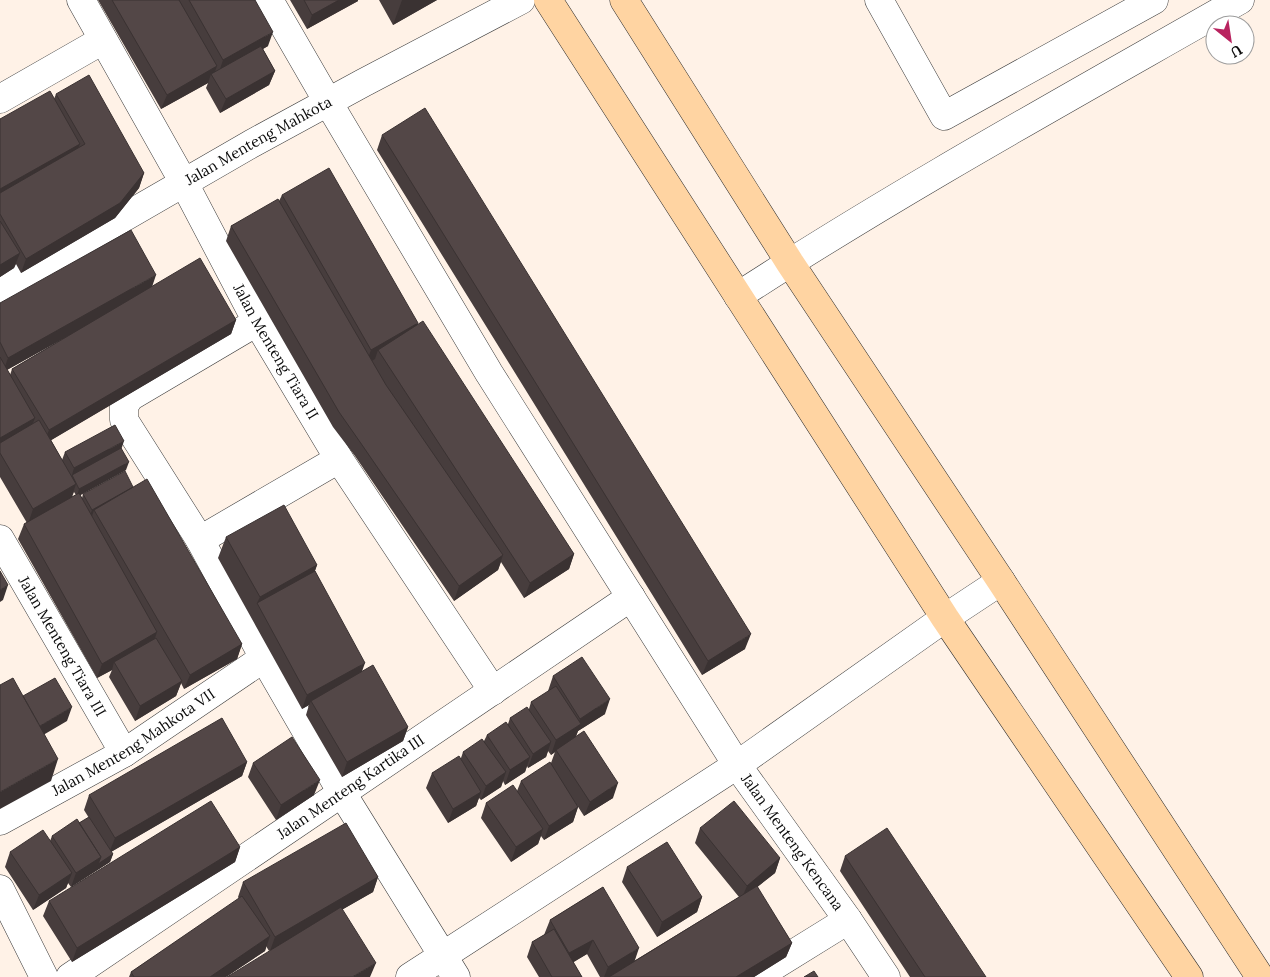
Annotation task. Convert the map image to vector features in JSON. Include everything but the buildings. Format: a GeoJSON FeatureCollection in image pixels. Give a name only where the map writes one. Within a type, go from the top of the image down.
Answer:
{"type":"FeatureCollection","features":[{"type":"Feature","properties":{"kind":"street","name":"Jalan Menteng Tiara II"},"geometry":{"type":"LineString","coordinates":[[81,0],[184,183],[257,322],[339,459],[493,691]]}},
{"type":"Feature","properties":{"kind":"street","name":"Jalan Menteng Kencana"},"geometry":{"type":"LineString","coordinates":[[269,0],[489,373],[737,766],[848,920],[886,977]]}},
{"type":"Feature","properties":{"kind":"street","name":"Jalan Menteng Mahkota"},"geometry":{"type":"LineString","coordinates":[[0,290],[251,144],[521,0]]}},
{"type":"Feature","properties":{"kind":"street"},"geometry":{"type":"LineString","coordinates":[[548,0],[945,618],[1189,977]]}},
{"type":"Feature","properties":{"kind":"street"},"geometry":{"type":"LineString","coordinates":[[624,0],[790,263],[1260,977]]}},
{"type":"Feature","properties":{"kind":"street"},"geometry":{"type":"LineString","coordinates":[[879,0],[944,116],[1154,0]]}},
{"type":"Feature","properties":{"kind":"street"},"geometry":{"type":"LineString","coordinates":[[738,296],[1006,134],[1240,0]]}},
{"type":"Feature","properties":{"kind":"street"},"geometry":{"type":"LineString","coordinates":[[0,99],[103,40]]}},
{"type":"Feature","properties":{"kind":"street"},"geometry":{"type":"LineString","coordinates":[[257,322],[130,397],[124,406],[124,420],[200,540],[264,658],[342,793],[449,966]]}},
{"type":"Feature","properties":{"kind":"street"},"geometry":{"type":"LineString","coordinates":[[200,540],[339,459]]}},
{"type":"Feature","properties":{"kind":"street","name":"Jalan Menteng Tiara III"},"geometry":{"type":"LineString","coordinates":[[0,539],[124,753]]}},
{"type":"Feature","properties":{"kind":"street"},"geometry":{"type":"LineString","coordinates":[[410,977],[449,966],[737,766],[945,618],[1001,581]]}},
{"type":"Feature","properties":{"kind":"street","name":"Jalan Menteng Kartika III"},"geometry":{"type":"LineString","coordinates":[[70,977],[631,597]]}},
{"type":"Feature","properties":{"kind":"street","name":"Jalan Menteng Mahkota VII"},"geometry":{"type":"LineString","coordinates":[[0,821],[124,753],[264,658]]}},
{"type":"Feature","properties":{"kind":"street"},"geometry":{"type":"LineString","coordinates":[[0,889],[44,977]]}},
{"type":"Feature","properties":{"kind":"street","name":"Jalan Menteng Kencana"},"geometry":{"type":"LineString","coordinates":[[756,977],[848,920]]}}]}
